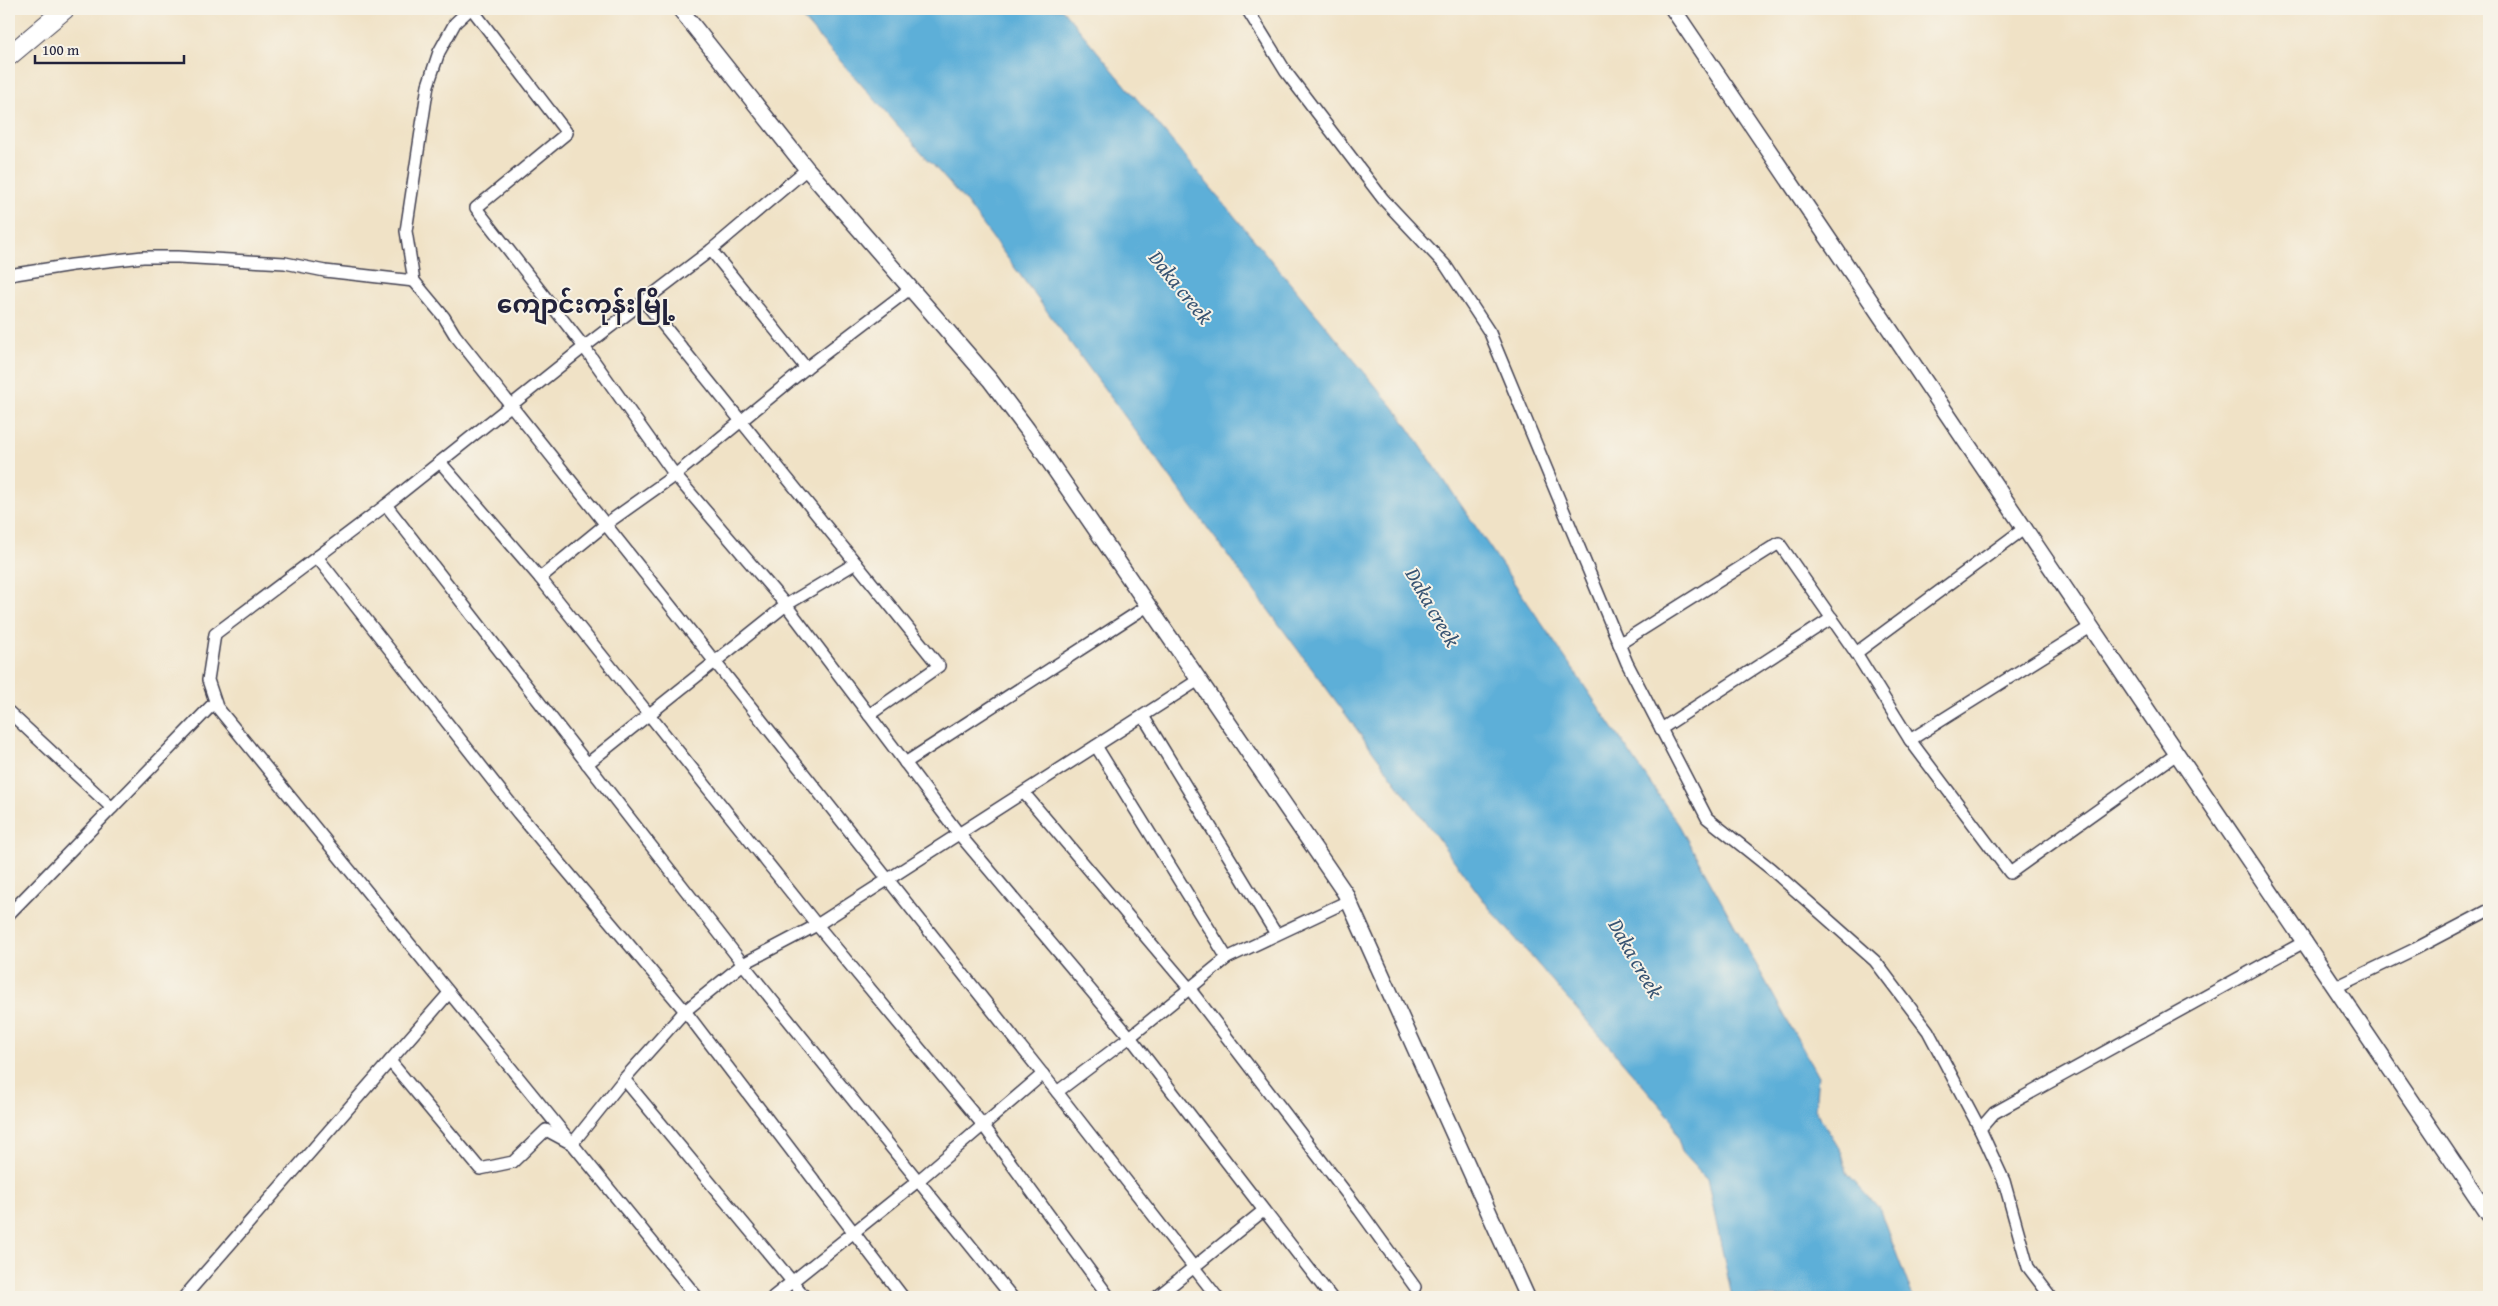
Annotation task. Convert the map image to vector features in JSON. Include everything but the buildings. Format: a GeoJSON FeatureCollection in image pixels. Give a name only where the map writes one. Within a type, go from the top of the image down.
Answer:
{"type":"FeatureCollection","features":[{"type":"Feature","properties":{"kind":"highway"},"geometry":{"type":"LineString","coordinates":[[9,56],[65,9]]}},
{"type":"Feature","properties":{"kind":"street"},"geometry":{"type":"LineString","coordinates":[[1217,1297],[1043,1074],[414,280],[406,231],[428,85],[439,52],[455,23],[471,9],[567,133],[476,208],[584,347],[675,475],[786,605],[959,834],[1130,1037],[1331,1297]]}},
{"type":"Feature","properties":{"kind":"street"},"geometry":{"type":"LineString","coordinates":[[680,9],[807,169],[990,380],[1028,429],[1200,679],[1348,901],[1527,1297]]}},
{"type":"Feature","properties":{"kind":"street"},"geometry":{"type":"LineString","coordinates":[[1247,9],[1286,72],[1383,199],[1446,266],[1490,334],[1619,644],[1707,818],[1771,869],[1875,961],[1928,1031],[1980,1128],[2004,1181],[2028,1267],[2050,1297]]}},
{"type":"Feature","properties":{"kind":"street"},"geometry":{"type":"LineString","coordinates":[[1673,9],[2306,941],[2489,1214]]}},
{"type":"Feature","properties":{"kind":"street"},"geometry":{"type":"LineString","coordinates":[[697,1297],[217,707],[208,680],[215,634],[386,505],[511,404],[711,250],[807,169]]}},
{"type":"Feature","properties":{"kind":"street"},"geometry":{"type":"LineString","coordinates":[[711,250],[806,368]]}},
{"type":"Feature","properties":{"kind":"street"},"geometry":{"type":"LineString","coordinates":[[9,275],[143,257],[178,257],[285,263],[325,271],[414,280]]}},
{"type":"Feature","properties":{"kind":"street"},"geometry":{"type":"LineString","coordinates":[[540,578],[606,524],[675,475],[806,368],[911,288]]}},
{"type":"Feature","properties":{"kind":"street"},"geometry":{"type":"LineString","coordinates":[[644,301],[939,666],[869,714]]}},
{"type":"Feature","properties":{"kind":"street"},"geometry":{"type":"LineString","coordinates":[[440,462],[540,578],[817,925],[983,1125],[1109,1297]]}},
{"type":"Feature","properties":{"kind":"street"},"geometry":{"type":"LineString","coordinates":[[386,505],[743,964],[1012,1297]]}},
{"type":"Feature","properties":{"kind":"street"},"geometry":{"type":"LineString","coordinates":[[1856,653],[2025,528]]}},
{"type":"Feature","properties":{"kind":"street"},"geometry":{"type":"LineString","coordinates":[[1619,644],[1779,542],[1856,653],[1910,740],[2010,873],[2178,753]]}},
{"type":"Feature","properties":{"kind":"street"},"geometry":{"type":"LineString","coordinates":[[317,557],[518,813],[685,1011],[853,1234],[903,1297]]}},
{"type":"Feature","properties":{"kind":"street"},"geometry":{"type":"LineString","coordinates":[[588,764],[786,605],[856,563]]}},
{"type":"Feature","properties":{"kind":"street"},"geometry":{"type":"LineString","coordinates":[[905,763],[1149,605]]}},
{"type":"Feature","properties":{"kind":"street"},"geometry":{"type":"LineString","coordinates":[[1662,729],[1832,618]]}},
{"type":"Feature","properties":{"kind":"street"},"geometry":{"type":"LineString","coordinates":[[1910,740],[2092,626]]}},
{"type":"Feature","properties":{"kind":"street"},"geometry":{"type":"LineString","coordinates":[[572,1144],[624,1079],[685,1011],[743,964],[817,925],[1200,679]]}},
{"type":"Feature","properties":{"kind":"street"},"geometry":{"type":"LineString","coordinates":[[9,914],[215,702]]}},
{"type":"Feature","properties":{"kind":"street"},"geometry":{"type":"LineString","coordinates":[[9,712],[112,808]]}},
{"type":"Feature","properties":{"kind":"street"},"geometry":{"type":"LineString","coordinates":[[1143,716],[1276,934]]}},
{"type":"Feature","properties":{"kind":"street"},"geometry":{"type":"LineString","coordinates":[[1096,746],[1227,958]]}},
{"type":"Feature","properties":{"kind":"street"},"geometry":{"type":"LineString","coordinates":[[1024,792],[1189,988],[1360,1211],[1415,1287]]}},
{"type":"Feature","properties":{"kind":"street"},"geometry":{"type":"LineString","coordinates":[[1057,1092],[1130,1037],[1227,958],[1348,901]]}},
{"type":"Feature","properties":{"kind":"street"},"geometry":{"type":"LineString","coordinates":[[2336,986],[2415,949],[2489,910]]}},
{"type":"Feature","properties":{"kind":"street"},"geometry":{"type":"LineString","coordinates":[[1980,1128],[1994,1113],[2306,941]]}},
{"type":"Feature","properties":{"kind":"street"},"geometry":{"type":"LineString","coordinates":[[184,1297],[449,993]]}},
{"type":"Feature","properties":{"kind":"street"},"geometry":{"type":"LineString","coordinates":[[390,1061],[480,1169],[513,1162],[546,1130],[572,1144]]}},
{"type":"Feature","properties":{"kind":"street"},"geometry":{"type":"LineString","coordinates":[[773,1297],[919,1180],[1043,1074]]}},
{"type":"Feature","properties":{"kind":"street"},"geometry":{"type":"LineString","coordinates":[[624,1079],[805,1297]]}},
{"type":"Feature","properties":{"kind":"street"},"geometry":{"type":"LineString","coordinates":[[1157,1297],[1264,1211]]}},
{"type":"Feature","properties":{"kind":"water","name":"Daka creek"},"geometry":{"type":"Polygon","coordinates":[[[794,9],[1062,9],[1399,414],[1679,825],[1818,1076],[1815,1109],[1842,1153],[1847,1173],[1879,1208],[1913,1297],[1732,1297],[1707,1179],[1682,1152],[1671,1118],[1490,909],[966,202],[794,9]]]}},
{"type":"Feature","properties":{"kind":"district","name":"ကျောင်းကုန်းမြို့"},"geometry":{"type":"Point","coordinates":[586,304]}}]}
